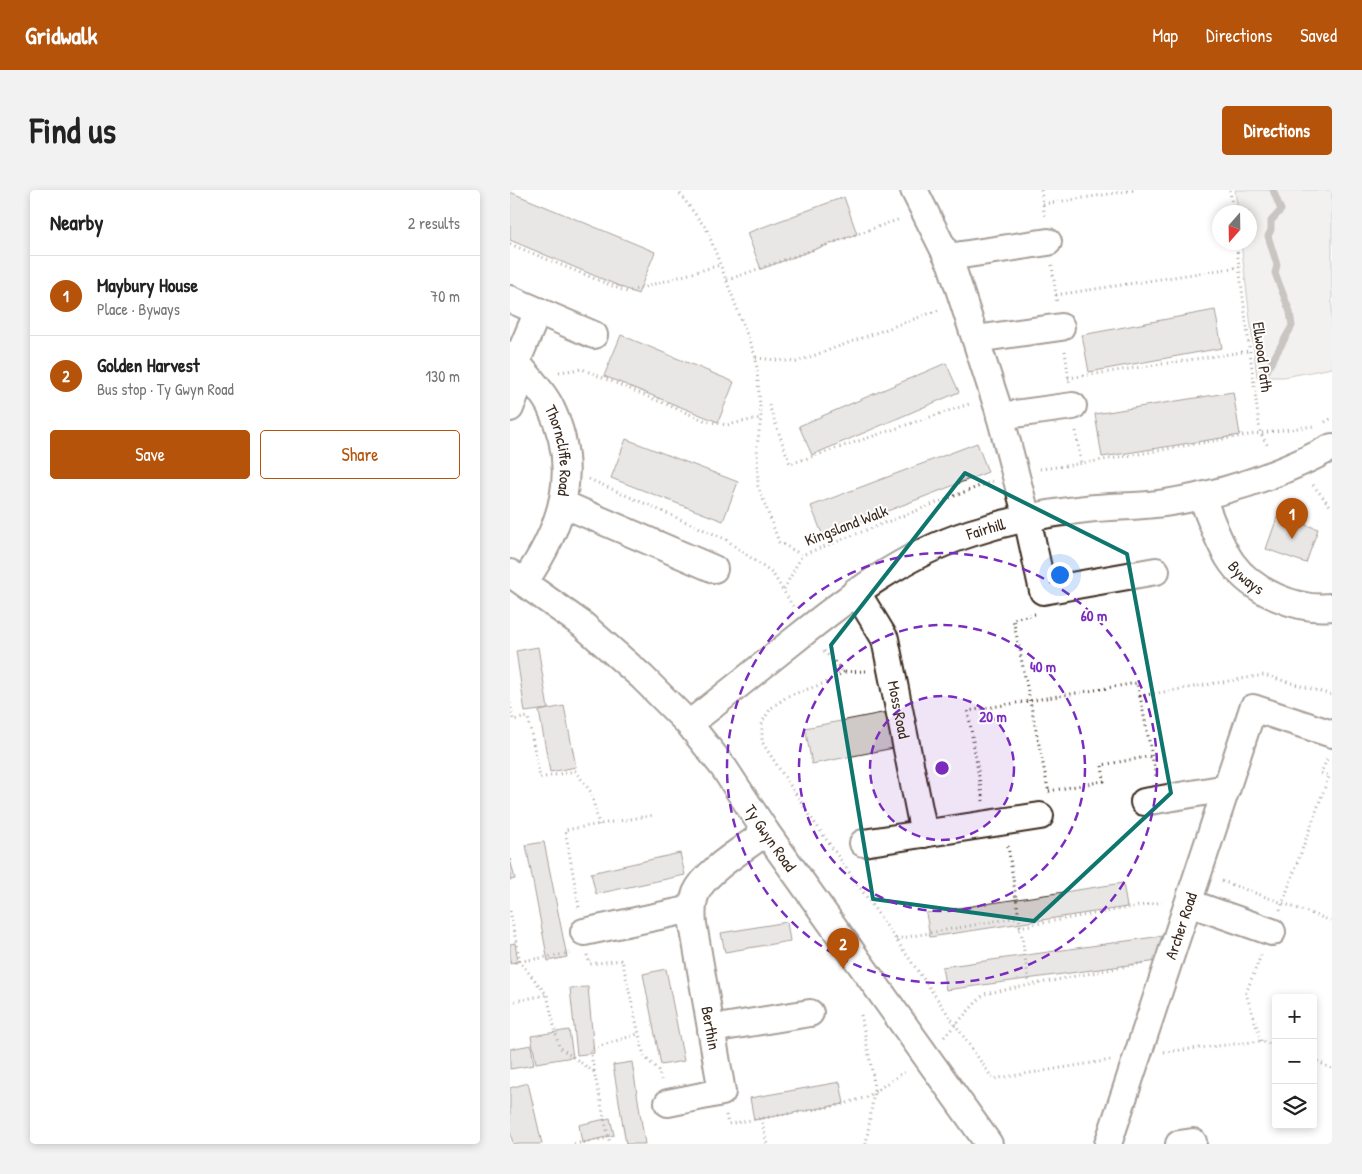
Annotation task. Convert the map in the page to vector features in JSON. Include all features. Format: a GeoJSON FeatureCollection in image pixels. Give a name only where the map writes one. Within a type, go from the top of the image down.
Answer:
{"type":"FeatureCollection","features":[{"type":"Feature","properties":{"kind":"street"},"geometry":{"type":"LineString","coordinates":[[919,200],[948,257],[997,406],[1027,518],[1042,591],[1156,571]]}},
{"type":"Feature","properties":{"kind":"street"},"geometry":{"type":"LineString","coordinates":[[948,257],[1048,242]]}},
{"type":"Feature","properties":{"kind":"street"},"geometry":{"type":"LineString","coordinates":[[510,299],[594,335]]}},
{"type":"Feature","properties":{"kind":"street"},"geometry":{"type":"LineString","coordinates":[[510,408],[519,367],[538,311]]}},
{"type":"Feature","properties":{"kind":"street"},"geometry":{"type":"LineString","coordinates":[[976,340],[1061,327]]}},
{"type":"Feature","properties":{"kind":"street","name":"Thorncliffe Road"},"geometry":{"type":"LineString","coordinates":[[518,577],[551,534],[563,504],[566,469],[564,441],[549,405],[519,367]]}},
{"type":"Feature","properties":{"kind":"street"},"geometry":{"type":"LineString","coordinates":[[997,406],[1073,406]]}},
{"type":"Feature","properties":{"kind":"street","name":"Fairhill"},"geometry":{"type":"LineString","coordinates":[[689,724],[856,592],[897,564],[930,548],[971,533],[1027,518],[1085,509],[1164,503],[1202,496],[1245,485],[1332,447]]}},
{"type":"Feature","properties":{"kind":"street","name":"Byways"},"geometry":{"type":"LineString","coordinates":[[1202,496],[1232,563],[1244,575],[1265,592],[1297,604],[1332,606]]}},
{"type":"Feature","properties":{"kind":"street"},"geometry":{"type":"LineString","coordinates":[[563,504],[714,569]]}},
{"type":"Feature","properties":{"kind":"street","name":"Ty Gwyn Road"},"geometry":{"type":"LineString","coordinates":[[518,577],[582,625],[642,677],[689,724],[724,768],[766,832],[989,1144]]}},
{"type":"Feature","properties":{"kind":"street","name":"Moss Road"},"geometry":{"type":"LineString","coordinates":[[856,592],[866,604],[885,639],[893,671],[924,834]]}},
{"type":"Feature","properties":{"kind":"street","name":"Archer Road"},"geometry":{"type":"LineString","coordinates":[[1108,1144],[1253,708],[1330,745]]}},
{"type":"Feature","properties":{"kind":"street"},"geometry":{"type":"LineString","coordinates":[[1152,800],[1227,788]]}},
{"type":"Feature","properties":{"kind":"street"},"geometry":{"type":"LineString","coordinates":[[863,843],[1040,816]]}},
{"type":"Feature","properties":{"kind":"street","name":"Berthin"},"geometry":{"type":"LineString","coordinates":[[722,1092],[692,924],[692,909],[696,894],[705,878],[766,832]]}},
{"type":"Feature","properties":{"kind":"street"},"geometry":{"type":"LineString","coordinates":[[1189,903],[1272,932]]}},
{"type":"Feature","properties":{"kind":"street"},"geometry":{"type":"LineString","coordinates":[[580,942],[692,909]]}},
{"type":"Feature","properties":{"kind":"street"},"geometry":{"type":"LineString","coordinates":[[711,1029],[810,1013]]}},
{"type":"Feature","properties":{"kind":"street"},"geometry":{"type":"LineString","coordinates":[[668,1103],[722,1092]]}},
{"type":"Feature","properties":{"kind":"path","name":"Kingsland Walk"},"geometry":{"type":"LineString","coordinates":[[677,190],[707,230],[756,358],[761,418],[757,446],[758,486],[779,542],[802,555],[1014,472],[1081,464],[1260,432],[1319,425],[1332,418]]}},
{"type":"Feature","properties":{"kind":"path"},"geometry":{"type":"LineString","coordinates":[[1043,204],[1136,190]]}},
{"type":"Feature","properties":{"kind":"path"},"geometry":{"type":"LineString","coordinates":[[1230,190],[1231,205]]}},
{"type":"Feature","properties":{"kind":"path"},"geometry":{"type":"LineString","coordinates":[[726,280],[919,200]]}},
{"type":"Feature","properties":{"kind":"path"},"geometry":{"type":"LineString","coordinates":[[510,244],[627,292],[720,265]]}},
{"type":"Feature","properties":{"kind":"path","name":"Ellwood Path"},"geometry":{"type":"LineString","coordinates":[[1237,250],[1260,432],[1281,470]]}},
{"type":"Feature","properties":{"kind":"path"},"geometry":{"type":"LineString","coordinates":[[1056,295],[1239,267]]}},
{"type":"Feature","properties":{"kind":"path"},"geometry":{"type":"LineString","coordinates":[[756,358],[796,362],[963,301]]}},
{"type":"Feature","properties":{"kind":"path"},"geometry":{"type":"LineString","coordinates":[[1068,378],[1249,351]]}},
{"type":"Feature","properties":{"kind":"path"},"geometry":{"type":"LineString","coordinates":[[519,367],[582,369],[706,420],[727,426],[761,418]]}},
{"type":"Feature","properties":{"kind":"path"},"geometry":{"type":"LineString","coordinates":[[769,405],[790,464],[997,406]]}},
{"type":"Feature","properties":{"kind":"path"},"geometry":{"type":"LineString","coordinates":[[566,469],[725,539],[773,574],[795,609]]}},
{"type":"Feature","properties":{"kind":"path"},"geometry":{"type":"LineString","coordinates":[[784,589],[802,555]]}},
{"type":"Feature","properties":{"kind":"path"},"geometry":{"type":"LineString","coordinates":[[1040,816],[1038,807],[1051,802],[1012,619],[1047,612],[1042,591]]}},
{"type":"Feature","properties":{"kind":"path"},"geometry":{"type":"LineString","coordinates":[[824,651],[844,672],[893,671]]}},
{"type":"Feature","properties":{"kind":"path"},"geometry":{"type":"LineString","coordinates":[[1140,696],[1264,675],[1332,694]]}},
{"type":"Feature","properties":{"kind":"path"},"geometry":{"type":"LineString","coordinates":[[1028,984],[1018,917],[968,711],[1029,699],[1137,683],[1152,756],[1152,800]]}},
{"type":"Feature","properties":{"kind":"path"},"geometry":{"type":"LineString","coordinates":[[510,703],[513,720],[528,717],[540,778],[575,771],[591,792],[599,824]]}},
{"type":"Feature","properties":{"kind":"path"},"geometry":{"type":"LineString","coordinates":[[1261,1041],[1246,993],[1272,932],[1329,776],[1321,773],[1330,745]]}},
{"type":"Feature","properties":{"kind":"path"},"geometry":{"type":"LineString","coordinates":[[1049,791],[1104,781],[1102,765],[1152,756]]}},
{"type":"Feature","properties":{"kind":"path"},"geometry":{"type":"LineString","coordinates":[[1199,872],[1332,921]]}},
{"type":"Feature","properties":{"kind":"path"},"geometry":{"type":"LineString","coordinates":[[1019,927],[1168,901],[1189,903]]}},
{"type":"Feature","properties":{"kind":"path"},"geometry":{"type":"LineString","coordinates":[[510,912],[520,962],[547,995],[559,1047],[594,1072]]}},
{"type":"Feature","properties":{"kind":"path"},"geometry":{"type":"LineString","coordinates":[[896,939],[1018,917]]}},
{"type":"Feature","properties":{"kind":"path"},"geometry":{"type":"LineString","coordinates":[[510,964],[580,942]]}},
{"type":"Feature","properties":{"kind":"path"},"geometry":{"type":"LineString","coordinates":[[942,1039],[984,994],[1170,958]]}},
{"type":"Feature","properties":{"kind":"path"},"geometry":{"type":"LineString","coordinates":[[510,1002],[547,995]]}},
{"type":"Feature","properties":{"kind":"path"},"geometry":{"type":"LineString","coordinates":[[861,1015],[873,1076],[874,1092],[866,1144]]}},
{"type":"Feature","properties":{"kind":"path"},"geometry":{"type":"LineString","coordinates":[[955,1024],[993,1079],[1138,1055],[1261,1041],[1272,1045]]}},
{"type":"Feature","properties":{"kind":"path"},"geometry":{"type":"LineString","coordinates":[[610,1144],[590,1049],[638,1034]]}},
{"type":"Feature","properties":{"kind":"path"},"geometry":{"type":"LineString","coordinates":[[1317,1061],[1331,1068],[1332,1063]]}},
{"type":"Feature","properties":{"kind":"path"},"geometry":{"type":"LineString","coordinates":[[722,1092],[728,1124],[840,1105],[874,1092],[908,1070]]}},
{"type":"Feature","properties":{"kind":"path"},"geometry":{"type":"LineString","coordinates":[[761,1118],[766,1144]]}},
{"type":"Feature","properties":{"kind":"path"},"geometry":{"type":"LineString","coordinates":[[574,1144],[608,1138]]}},
{"type":"Feature","properties":{"kind":"highlighted area"},"geometry":{"type":"Polygon","coordinates":[[[965,473],[1127,554],[1171,793],[1034,921],[873,899],[831,645],[965,473]]]}},
{"type":"Feature","properties":{"kind":"shaded area"},"geometry":{"type":"Polygon","coordinates":[[[1235,190],[1332,190],[1332,368],[1284,377],[1257,377],[1242,250],[1257,250],[1257,205],[1237,205],[1235,190]]]}},
{"type":"Feature","properties":{"kind":"building"},"geometry":{"type":"Polygon","coordinates":[[[510,192],[655,252],[638,294],[510,240],[510,192]]]}},
{"type":"Feature","properties":{"kind":"building"},"geometry":{"type":"Polygon","coordinates":[[[844,197],[857,234],[761,269],[747,233],[844,197]]]}},
{"type":"Feature","properties":{"kind":"building"},"geometry":{"type":"Polygon","coordinates":[[[1215,310],[1222,348],[1089,372],[1082,335],[1215,310]]]}},
{"type":"Feature","properties":{"kind":"building"},"geometry":{"type":"Polygon","coordinates":[[[621,335],[734,382],[718,422],[604,376],[621,335]]]}},
{"type":"Feature","properties":{"kind":"building"},"geometry":{"type":"Polygon","coordinates":[[[946,363],[959,392],[812,455],[799,426],[946,363]]]}},
{"type":"Feature","properties":{"kind":"building"},"geometry":{"type":"Polygon","coordinates":[[[1233,392],[1240,435],[1102,457],[1095,414],[1233,392]]]}},
{"type":"Feature","properties":{"kind":"building"},"geometry":{"type":"Polygon","coordinates":[[[626,439],[738,482],[723,521],[611,478],[626,439]]]}},
{"type":"Feature","properties":{"kind":"building"},"geometry":{"type":"Polygon","coordinates":[[[977,443],[988,472],[823,536],[811,506],[977,443]]]}},
{"type":"Feature","properties":{"kind":"building"},"geometry":{"type":"Polygon","coordinates":[[[1278,515],[1318,529],[1306,563],[1266,549],[1278,515]]]}},
{"type":"Feature","properties":{"kind":"building"},"geometry":{"type":"Polygon","coordinates":[[[538,647],[548,709],[525,712],[516,651],[538,647]]]}},
{"type":"Feature","properties":{"kind":"building"},"geometry":{"type":"Polygon","coordinates":[[[564,706],[576,767],[550,772],[539,711],[564,706]]]}},
{"type":"Feature","properties":{"kind":"building"},"geometry":{"type":"Polygon","coordinates":[[[892,711],[899,747],[812,764],[805,728],[892,711]]]}},
{"type":"Feature","properties":{"kind":"building"},"geometry":{"type":"Polygon","coordinates":[[[544,842],[567,957],[548,961],[526,845],[544,842]]]}},
{"type":"Feature","properties":{"kind":"building"},"geometry":{"type":"Polygon","coordinates":[[[680,853],[685,875],[596,894],[591,873],[680,853]]]}},
{"type":"Feature","properties":{"kind":"building"},"geometry":{"type":"Polygon","coordinates":[[[510,859],[515,879],[510,880],[510,859]]]}},
{"type":"Feature","properties":{"kind":"building"},"geometry":{"type":"Polygon","coordinates":[[[1123,883],[1127,907],[930,937],[926,913],[1123,883]]]}},
{"type":"Feature","properties":{"kind":"building"},"geometry":{"type":"Polygon","coordinates":[[[787,922],[790,941],[725,952],[721,933],[787,922]]]}},
{"type":"Feature","properties":{"kind":"building"},"geometry":{"type":"Polygon","coordinates":[[[1162,936],[1165,960],[946,990],[942,967],[1162,936]]]}},
{"type":"Feature","properties":{"kind":"building"},"geometry":{"type":"Polygon","coordinates":[[[515,943],[518,962],[510,963],[510,944],[515,943]]]}},
{"type":"Feature","properties":{"kind":"building"},"geometry":{"type":"Polygon","coordinates":[[[666,969],[684,1061],[661,1065],[643,974],[666,969]]]}},
{"type":"Feature","properties":{"kind":"building"},"geometry":{"type":"Polygon","coordinates":[[[588,987],[594,1053],[577,1055],[570,988],[588,987]]]}},
{"type":"Feature","properties":{"kind":"building"},"geometry":{"type":"Polygon","coordinates":[[[569,1030],[573,1057],[536,1063],[531,1036],[569,1030]]]}},
{"type":"Feature","properties":{"kind":"building"},"geometry":{"type":"Polygon","coordinates":[[[531,1045],[534,1065],[510,1069],[510,1049],[531,1045]]]}},
{"type":"Feature","properties":{"kind":"building"},"geometry":{"type":"Polygon","coordinates":[[[632,1062],[645,1144],[626,1144],[613,1065],[632,1062]]]}},
{"type":"Feature","properties":{"kind":"building"},"geometry":{"type":"Polygon","coordinates":[[[840,1082],[844,1104],[754,1120],[750,1098],[840,1082]]]}},
{"type":"Feature","properties":{"kind":"building"},"geometry":{"type":"Polygon","coordinates":[[[528,1083],[542,1144],[513,1144],[510,1131],[510,1088],[528,1083]]]}},
{"type":"Feature","properties":{"kind":"building"},"geometry":{"type":"Polygon","coordinates":[[[610,1118],[614,1135],[582,1143],[579,1125],[610,1118]]]}},
{"type":"Feature","properties":{"kind":"waterway"},"geometry":{"type":"LineString","coordinates":[[1266,372],[1292,326],[1290,312],[1275,273],[1277,265],[1268,236],[1271,230],[1271,221],[1281,210],[1273,190]]}},
{"type":"Feature","properties":{"kind":"place","name":"Maybury House"},"geometry":{"type":"Point","coordinates":[1292,539]}},
{"type":"Feature","properties":{"kind":"place","name":"Golden Harvest"},"geometry":{"type":"Point","coordinates":[843,969]}}]}
